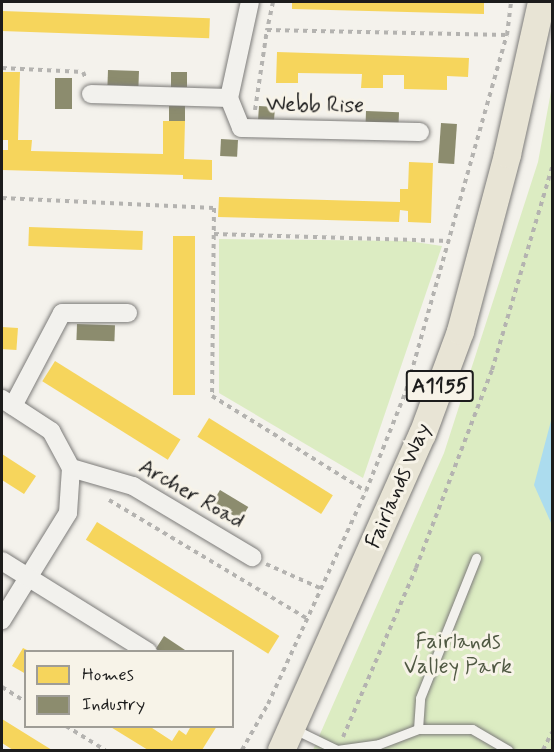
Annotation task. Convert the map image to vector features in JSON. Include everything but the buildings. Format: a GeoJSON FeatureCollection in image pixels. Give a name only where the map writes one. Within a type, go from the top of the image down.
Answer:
{"type":"FeatureCollection","features":[{"type":"Feature","properties":{"kind":"main road","name":"Fairlands Way"},"geometry":{"type":"LineString","coordinates":[[287,739],[422,434],[460,331],[507,154],[541,2]]}},
{"type":"Feature","properties":{"kind":"street"},"geometry":{"type":"LineString","coordinates":[[91,94],[229,98],[249,2]]}},
{"type":"Feature","properties":{"kind":"street","name":"Webb Rise"},"geometry":{"type":"LineString","coordinates":[[229,98],[241,128],[420,132]]}},
{"type":"Feature","properties":{"kind":"street"},"geometry":{"type":"LineString","coordinates":[[2,620],[68,513],[71,468],[51,431],[7,403],[62,313],[128,314]]}},
{"type":"Feature","properties":{"kind":"street","name":"Archer Road"},"geometry":{"type":"LineString","coordinates":[[71,468],[133,486],[252,557]]}},
{"type":"Feature","properties":{"kind":"street"},"geometry":{"type":"LineString","coordinates":[[2,561],[146,650]]}},
{"type":"Feature","properties":{"kind":"lane"},"geometry":{"type":"LineString","coordinates":[[418,729],[420,698],[476,558]]}},
{"type":"Feature","properties":{"kind":"lane"},"geometry":{"type":"LineString","coordinates":[[287,739],[337,750],[379,744],[418,729],[472,729],[508,750]]}},
{"type":"Feature","properties":{"kind":"path"},"geometry":{"type":"LineString","coordinates":[[253,128],[273,2]]}},
{"type":"Feature","properties":{"kind":"path"},"geometry":{"type":"LineString","coordinates":[[242,750],[366,491],[406,391],[507,35],[510,2]]}},
{"type":"Feature","properties":{"kind":"path"},"geometry":{"type":"LineString","coordinates":[[267,30],[507,35]]}},
{"type":"Feature","properties":{"kind":"path"},"geometry":{"type":"LineString","coordinates":[[2,68],[83,72],[91,94]]}},
{"type":"Feature","properties":{"kind":"path"},"geometry":{"type":"LineString","coordinates":[[337,750],[416,568],[492,370],[552,167]]}},
{"type":"Feature","properties":{"kind":"path"},"geometry":{"type":"LineString","coordinates":[[2,198],[214,208],[212,396],[366,491]]}},
{"type":"Feature","properties":{"kind":"path"},"geometry":{"type":"LineString","coordinates":[[214,234],[450,241]]}},
{"type":"Feature","properties":{"kind":"path"},"geometry":{"type":"LineString","coordinates":[[109,500],[306,618]]}},
{"type":"Feature","properties":{"kind":"path"},"geometry":{"type":"LineString","coordinates":[[252,557],[320,588]]}},
{"type":"Feature","properties":{"kind":"path"},"geometry":{"type":"LineString","coordinates":[[2,687],[24,701]]}},
{"type":"Feature","properties":{"kind":"path"},"geometry":{"type":"LineString","coordinates":[[69,728],[105,750]]}},
{"type":"Feature","properties":{"kind":"path"},"geometry":{"type":"LineString","coordinates":[[543,750],[552,732]]}},
{"type":"Feature","properties":{"kind":"green space","name":"Fairlands Valley Park"},"geometry":{"type":"Polygon","coordinates":[[[552,86],[552,750],[313,750],[444,453],[538,162],[552,86]]]}},
{"type":"Feature","properties":{"kind":"green space"},"geometry":{"type":"Polygon","coordinates":[[[219,239],[408,241],[442,246],[363,478],[219,393],[219,239]]]}},
{"type":"Feature","properties":{"kind":"water"},"geometry":{"type":"Polygon","coordinates":[[[552,417],[552,525],[534,485],[552,417]]]}}]}
